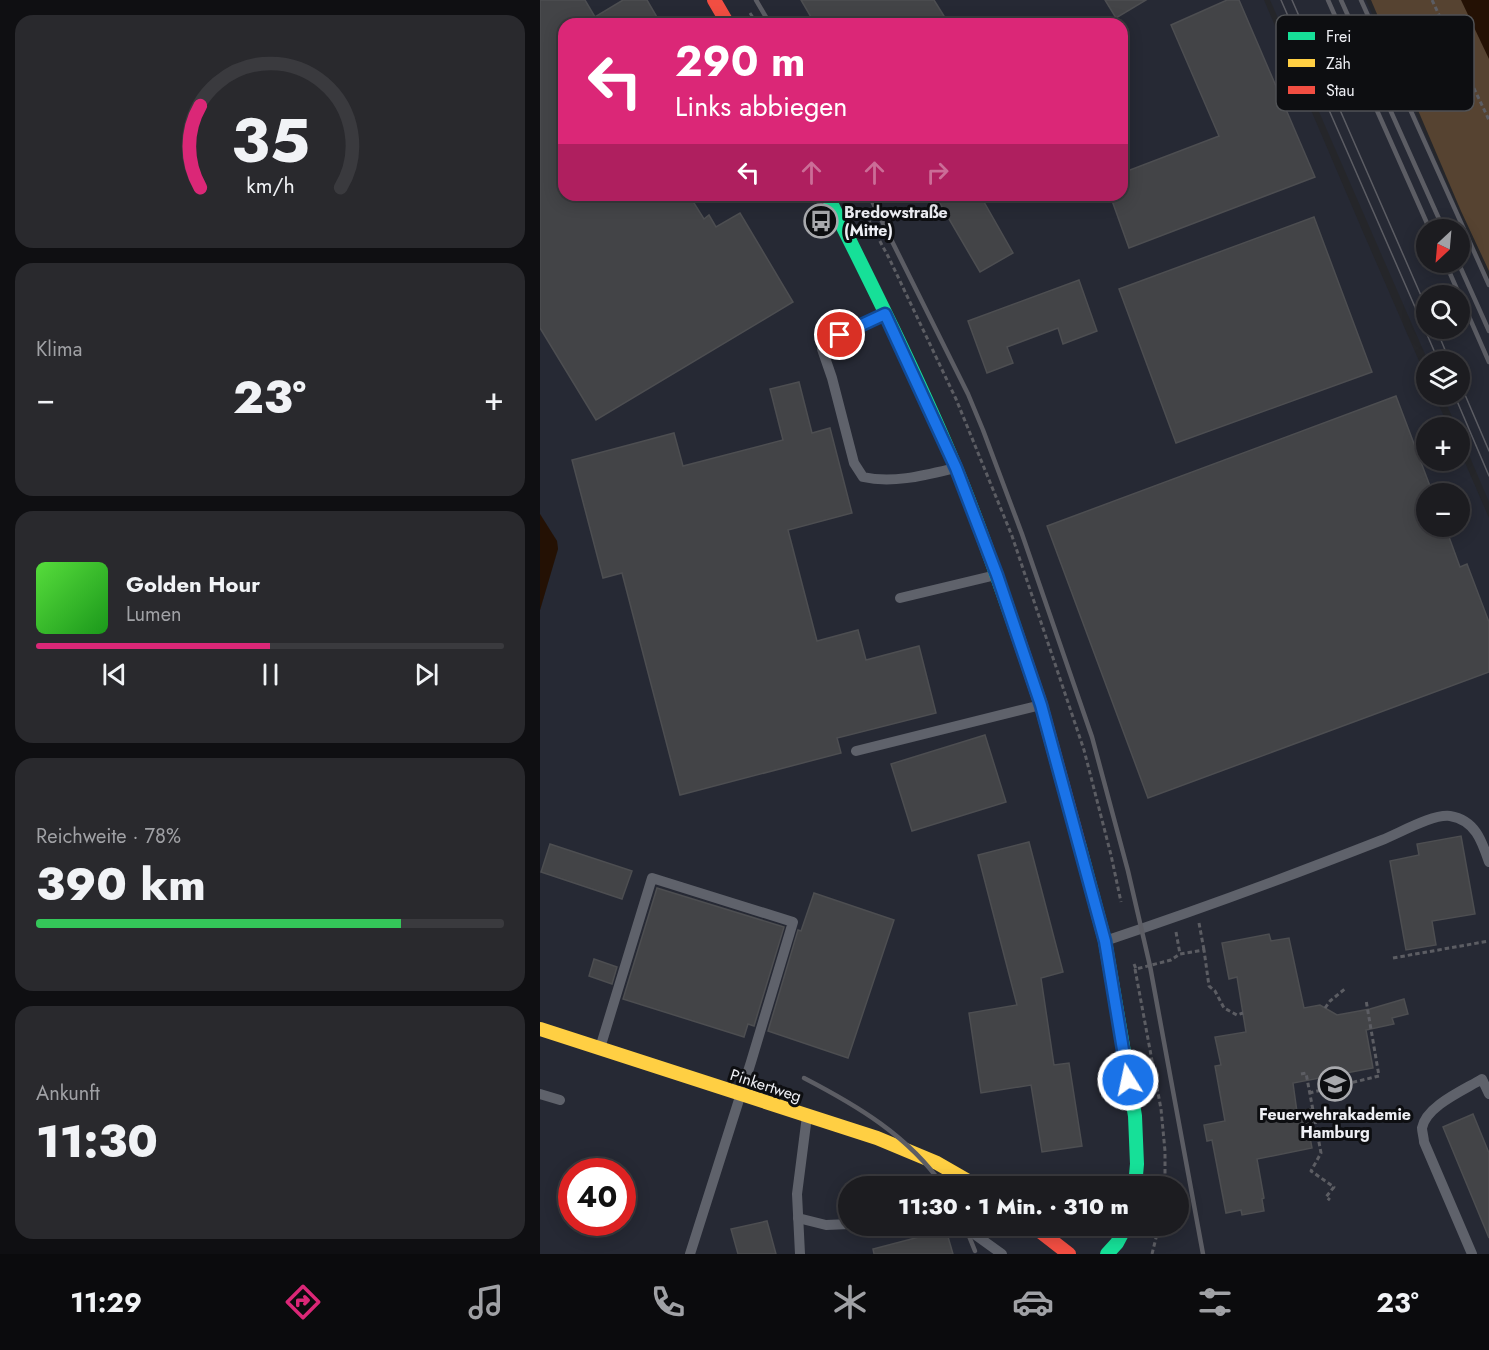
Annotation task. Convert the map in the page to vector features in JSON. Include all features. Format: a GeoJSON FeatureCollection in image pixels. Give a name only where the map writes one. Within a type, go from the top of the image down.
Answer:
{"type":"FeatureCollection","features":[{"type":"Feature","properties":{"kind":"street"},"geometry":{"type":"LineString","coordinates":[[714,0],[724,18]]}},
{"type":"Feature","properties":{"kind":"street"},"geometry":{"type":"LineString","coordinates":[[830,201],[956,468],[997,575],[1041,705],[1105,941],[1135,1116],[1136,1176]]}},
{"type":"Feature","properties":{"kind":"street","name":"Pinkertweg"},"geometry":{"type":"LineString","coordinates":[[540,1031],[600,1048],[877,1138],[938,1163],[960,1176]]}},
{"type":"Feature","properties":{"kind":"street"},"geometry":{"type":"LineString","coordinates":[[1046,1236],[1069,1254]]}},
{"type":"Feature","properties":{"kind":"street"},"geometry":{"type":"LineString","coordinates":[[1107,1254],[1121,1236]]}},
{"type":"Feature","properties":{"kind":"lane"},"geometry":{"type":"LineString","coordinates":[[885,314],[827,341],[822,350],[832,378],[854,464],[863,477],[873,480],[919,477],[956,468]]}},
{"type":"Feature","properties":{"kind":"lane"},"geometry":{"type":"LineString","coordinates":[[900,598],[997,575]]}},
{"type":"Feature","properties":{"kind":"lane"},"geometry":{"type":"LineString","coordinates":[[856,751],[1041,705]]}},
{"type":"Feature","properties":{"kind":"lane"},"geometry":{"type":"LineString","coordinates":[[1105,941],[1197,910],[1438,817],[1448,816],[1459,819],[1474,829],[1481,840],[1489,862]]}},
{"type":"Feature","properties":{"kind":"lane"},"geometry":{"type":"LineString","coordinates":[[600,1048],[652,878],[793,922],[690,1254]]}},
{"type":"Feature","properties":{"kind":"lane"},"geometry":{"type":"LineString","coordinates":[[1472,1254],[1424,1142],[1422,1129],[1427,1115],[1442,1103],[1482,1079],[1489,1094]]}},
{"type":"Feature","properties":{"kind":"lane"},"geometry":{"type":"LineString","coordinates":[[540,1094],[560,1100]]}},
{"type":"Feature","properties":{"kind":"lane"},"geometry":{"type":"LineString","coordinates":[[800,1254],[797,1194],[807,1116]]}},
{"type":"Feature","properties":{"kind":"lane"},"geometry":{"type":"LineString","coordinates":[[798,1218],[826,1225],[838,1224]]}},
{"type":"Feature","properties":{"kind":"lane"},"geometry":{"type":"LineString","coordinates":[[977,1236],[1002,1254]]}},
{"type":"Feature","properties":{"kind":"path"},"geometry":{"type":"LineString","coordinates":[[1432,0],[1439,15]]}},
{"type":"Feature","properties":{"kind":"path"},"geometry":{"type":"LineString","coordinates":[[1474,88],[1489,120]]}},
{"type":"Feature","properties":{"kind":"path"},"geometry":{"type":"LineString","coordinates":[[1197,910],[1209,986],[1215,991],[1224,1008],[1237,1015],[1243,1014]]}},
{"type":"Feature","properties":{"kind":"path"},"geometry":{"type":"LineString","coordinates":[[1173,918],[1180,954]]}},
{"type":"Feature","properties":{"kind":"path"},"geometry":{"type":"LineString","coordinates":[[1393,958],[1489,941]]}},
{"type":"Feature","properties":{"kind":"path"},"geometry":{"type":"LineString","coordinates":[[1136,969],[1171,960],[1180,954],[1204,950]]}},
{"type":"Feature","properties":{"kind":"path"},"geometry":{"type":"LineString","coordinates":[[1325,1008],[1346,988]]}},
{"type":"Feature","properties":{"kind":"path"},"geometry":{"type":"LineString","coordinates":[[1309,1093],[1379,1076],[1366,1000]]}},
{"type":"Feature","properties":{"kind":"path"},"geometry":{"type":"LineString","coordinates":[[1152,1051],[1166,1151],[1165,1176]]}},
{"type":"Feature","properties":{"kind":"path"},"geometry":{"type":"LineString","coordinates":[[1301,1074],[1306,1073],[1321,1153],[1311,1172],[1334,1187],[1326,1197],[1330,1200]]}},
{"type":"Feature","properties":{"kind":"path"},"geometry":{"type":"LineString","coordinates":[[1152,1254],[1156,1236]]}},
{"type":"Feature","properties":{"kind":"shaded area"},"geometry":{"type":"Polygon","coordinates":[[[540,0],[1264,0],[1276,28],[1276,111],[1311,111],[1416,354],[1416,405],[1439,405],[1444,417],[1416,417],[1416,471],[1469,471],[1489,518],[1489,1254],[540,1254],[540,610],[558,549],[557,541],[540,514],[540,0]]]}},
{"type":"Feature","properties":{"kind":"shaded area"},"geometry":{"type":"Polygon","coordinates":[[[1270,0],[1366,0],[1373,15],[1277,15],[1270,0]]]}},
{"type":"Feature","properties":{"kind":"shaded area"},"geometry":{"type":"Polygon","coordinates":[[[1371,0],[1489,0],[1489,271],[1470,230],[1470,219],[1465,219],[1418,111],[1474,111],[1474,15],[1377,15],[1371,0]]]}},
{"type":"Feature","properties":{"kind":"shaded area"},"geometry":{"type":"Polygon","coordinates":[[[1461,0],[1489,0],[1489,59],[1474,27],[1474,15],[1468,15],[1461,0]]]}},
{"type":"Feature","properties":{"kind":"shaded area"},"geometry":{"type":"Polygon","coordinates":[[[1319,111],[1415,111],[1463,219],[1416,219],[1416,273],[1470,273],[1470,236],[1489,279],[1489,502],[1470,457],[1470,417],[1452,417],[1447,405],[1470,405],[1470,351],[1424,351],[1418,339],[1470,339],[1470,285],[1416,285],[1416,334],[1319,111]]]}},
{"type":"Feature","properties":{"kind":"shaded area"},"geometry":{"type":"Polygon","coordinates":[[[540,514],[557,541],[558,549],[540,610],[540,514]]]}},
{"type":"Feature","properties":{"kind":"building"},"geometry":{"type":"Polygon","coordinates":[[[540,0],[585,0],[595,17],[623,0],[647,0],[658,18],[558,18],[558,201],[693,201],[704,219],[709,215],[716,227],[740,213],[793,302],[596,420],[540,328],[540,0]]]}},
{"type":"Feature","properties":{"kind":"building"},"geometry":{"type":"Polygon","coordinates":[[[801,0],[934,0],[945,18],[812,18],[801,0]]]}},
{"type":"Feature","properties":{"kind":"building"},"geometry":{"type":"Polygon","coordinates":[[[1105,0],[1146,0],[1116,18],[1105,0]]]}},
{"type":"Feature","properties":{"kind":"building"},"geometry":{"type":"Polygon","coordinates":[[[1227,0],[1239,0],[1276,86],[1276,111],[1287,111],[1315,177],[1129,248],[1112,201],[1128,201],[1128,171],[1219,136],[1171,25],[1227,0]]]}},
{"type":"Feature","properties":{"kind":"building"},"geometry":{"type":"Polygon","coordinates":[[[939,201],[983,201],[1013,253],[980,272],[939,201]]]}},
{"type":"Feature","properties":{"kind":"building"},"geometry":{"type":"Polygon","coordinates":[[[1314,217],[1372,372],[1176,443],[1119,289],[1314,217]]]}},
{"type":"Feature","properties":{"kind":"building"},"geometry":{"type":"Polygon","coordinates":[[[1079,280],[1097,331],[1063,344],[1058,328],[1007,347],[1013,363],[987,373],[968,321],[1079,280]]]}},
{"type":"Feature","properties":{"kind":"building"},"geometry":{"type":"Polygon","coordinates":[[[799,382],[812,433],[830,428],[852,513],[788,530],[817,641],[858,630],[866,660],[919,646],[936,713],[837,738],[841,753],[680,795],[622,573],[603,578],[572,460],[674,433],[683,466],[783,440],[770,389],[799,382]]]}},
{"type":"Feature","properties":{"kind":"building"},"geometry":{"type":"Polygon","coordinates":[[[1396,396],[1416,449],[1416,471],[1424,471],[1429,483],[1416,483],[1416,537],[1449,537],[1460,567],[1467,564],[1489,622],[1489,672],[1148,798],[1047,526],[1396,396]]]}},
{"type":"Feature","properties":{"kind":"building"},"geometry":{"type":"Polygon","coordinates":[[[985,735],[1006,802],[912,831],[891,764],[985,735]]]}},
{"type":"Feature","properties":{"kind":"building"},"geometry":{"type":"Polygon","coordinates":[[[1461,836],[1475,914],[1432,921],[1436,945],[1406,950],[1390,861],[1419,855],[1417,844],[1461,836]]]}},
{"type":"Feature","properties":{"kind":"building"},"geometry":{"type":"Polygon","coordinates":[[[1029,842],[1063,972],[1041,978],[1054,1065],[1069,1063],[1082,1146],[1042,1152],[1031,1085],[981,1093],[969,1013],[1017,1005],[978,855],[1029,842]]]}},
{"type":"Feature","properties":{"kind":"building"},"geometry":{"type":"Polygon","coordinates":[[[550,844],[632,871],[622,899],[541,872],[550,844]]]}},
{"type":"Feature","properties":{"kind":"building"},"geometry":{"type":"Polygon","coordinates":[[[657,888],[784,927],[754,1026],[748,1024],[744,1037],[623,999],[657,888]]]}},
{"type":"Feature","properties":{"kind":"building"},"geometry":{"type":"Polygon","coordinates":[[[814,893],[894,920],[848,1058],[768,1031],[798,930],[801,931],[814,893]]]}},
{"type":"Feature","properties":{"kind":"building"},"geometry":{"type":"Polygon","coordinates":[[[1269,934],[1271,941],[1289,938],[1304,1008],[1320,1005],[1337,1015],[1370,1009],[1404,999],[1408,1014],[1392,1018],[1394,1024],[1366,1030],[1373,1068],[1293,1083],[1297,1112],[1310,1109],[1314,1131],[1309,1132],[1312,1148],[1257,1159],[1264,1211],[1242,1215],[1241,1210],[1226,1213],[1212,1140],[1207,1141],[1204,1125],[1225,1121],[1215,1066],[1221,1065],[1215,1037],[1246,1032],[1237,977],[1229,979],[1222,943],[1269,934]]]}},
{"type":"Feature","properties":{"kind":"building"},"geometry":{"type":"Polygon","coordinates":[[[594,959],[617,967],[612,984],[589,976],[594,959]]]}},
{"type":"Feature","properties":{"kind":"building"},"geometry":{"type":"Polygon","coordinates":[[[1473,1114],[1489,1153],[1489,1238],[1443,1127],[1473,1114]]]}},
{"type":"Feature","properties":{"kind":"building"},"geometry":{"type":"Polygon","coordinates":[[[767,1221],[776,1254],[738,1254],[731,1229],[767,1221]]]}},
{"type":"Feature","properties":{"kind":"building"},"geometry":{"type":"Polygon","coordinates":[[[923,1236],[948,1236],[953,1254],[874,1254],[873,1249],[923,1236]]]}},
{"type":"Feature","properties":{"kind":"tram line"},"geometry":{"type":"LineString","coordinates":[[1281,0],[1288,15]]}},
{"type":"Feature","properties":{"kind":"tram line"},"geometry":{"type":"LineString","coordinates":[[1292,0],[1299,15]]}},
{"type":"Feature","properties":{"kind":"tram line"},"geometry":{"type":"LineString","coordinates":[[1329,111],[1434,351]]}},
{"type":"Feature","properties":{"kind":"tram line"},"geometry":{"type":"LineString","coordinates":[[1340,111],[1416,285]]}},
{"type":"Feature","properties":{"kind":"tram line"},"geometry":{"type":"LineString","coordinates":[[1441,339],[1445,351]]}},
{"type":"Feature","properties":{"kind":"tram line"},"geometry":{"type":"LineString","coordinates":[[1459,405],[1489,476]]}},
{"type":"Feature","properties":{"kind":"tram line"},"geometry":{"type":"LineString","coordinates":[[1469,405],[1489,451]]}},
{"type":"Feature","properties":{"kind":"railway"},"geometry":{"type":"LineString","coordinates":[[756,0],[766,18]]}},
{"type":"Feature","properties":{"kind":"railway"},"geometry":{"type":"LineString","coordinates":[[1328,0],[1335,15]]}},
{"type":"Feature","properties":{"kind":"railway"},"geometry":{"type":"LineString","coordinates":[[1341,0],[1348,15]]}},
{"type":"Feature","properties":{"kind":"railway"},"geometry":{"type":"LineString","coordinates":[[1361,0],[1368,15]]}},
{"type":"Feature","properties":{"kind":"railway"},"geometry":{"type":"LineString","coordinates":[[1377,111],[1425,219]]}},
{"type":"Feature","properties":{"kind":"railway"},"geometry":{"type":"LineString","coordinates":[[1391,111],[1439,219]]}},
{"type":"Feature","properties":{"kind":"railway"},"geometry":{"type":"LineString","coordinates":[[1411,111],[1489,285]]}},
{"type":"Feature","properties":{"kind":"railway"},"geometry":{"type":"LineString","coordinates":[[872,201],[968,394],[983,430],[1022,534],[1092,737],[1128,871],[1150,966],[1203,1254]]}},
{"type":"Feature","properties":{"kind":"railway"},"geometry":{"type":"LineString","coordinates":[[1450,273],[1489,362]]}},
{"type":"Feature","properties":{"kind":"railway"},"geometry":{"type":"LineString","coordinates":[[1463,273],[1489,331]]}},
{"type":"Feature","properties":{"kind":"railway"},"geometry":{"type":"LineString","coordinates":[[804,1078],[843,1099],[880,1123],[914,1152],[935,1176]]}},
{"type":"Feature","properties":{"kind":"railway"},"geometry":{"type":"LineString","coordinates":[[969,1236],[975,1251]]}},
{"type":"Feature","properties":{"kind":"traffic: fast"},"geometry":{"type":"LineString","coordinates":[[830,201],[894,330],[941,433],[972,508],[1016,631]]}},
{"type":"Feature","properties":{"kind":"traffic: fast"},"geometry":{"type":"LineString","coordinates":[[1079,844],[1105,941],[1135,1116],[1136,1176]]}},
{"type":"Feature","properties":{"kind":"traffic: fast"},"geometry":{"type":"LineString","coordinates":[[1107,1254],[1121,1236]]}},
{"type":"Feature","properties":{"kind":"traffic: slow"},"geometry":{"type":"LineString","coordinates":[[540,1029],[877,1138],[937,1163],[960,1176]]}},
{"type":"Feature","properties":{"kind":"traffic: jam"},"geometry":{"type":"LineString","coordinates":[[714,0],[724,18]]}},
{"type":"Feature","properties":{"kind":"traffic: jam"},"geometry":{"type":"LineString","coordinates":[[1016,631],[1041,705],[1079,844]]}},
{"type":"Feature","properties":{"kind":"traffic: jam"},"geometry":{"type":"LineString","coordinates":[[1046,1236],[1069,1254]]}},
{"type":"Feature","properties":{"kind":"place","name":"Bredowstraße (Mitte)"},"geometry":{"type":"Point","coordinates":[821,221]}},
{"type":"Feature","properties":{"kind":"place","name":"Feuerwehrakademie Hamburg"},"geometry":{"type":"Point","coordinates":[1335,1084]}},
{"type":"Feature","properties":{"kind":"route"},"geometry":{"type":"LineString","coordinates":[[840,335],[885,314],[948,448],[985,543],[1041,705],[1089,878],[1105,941],[1128,1080]]}}]}
